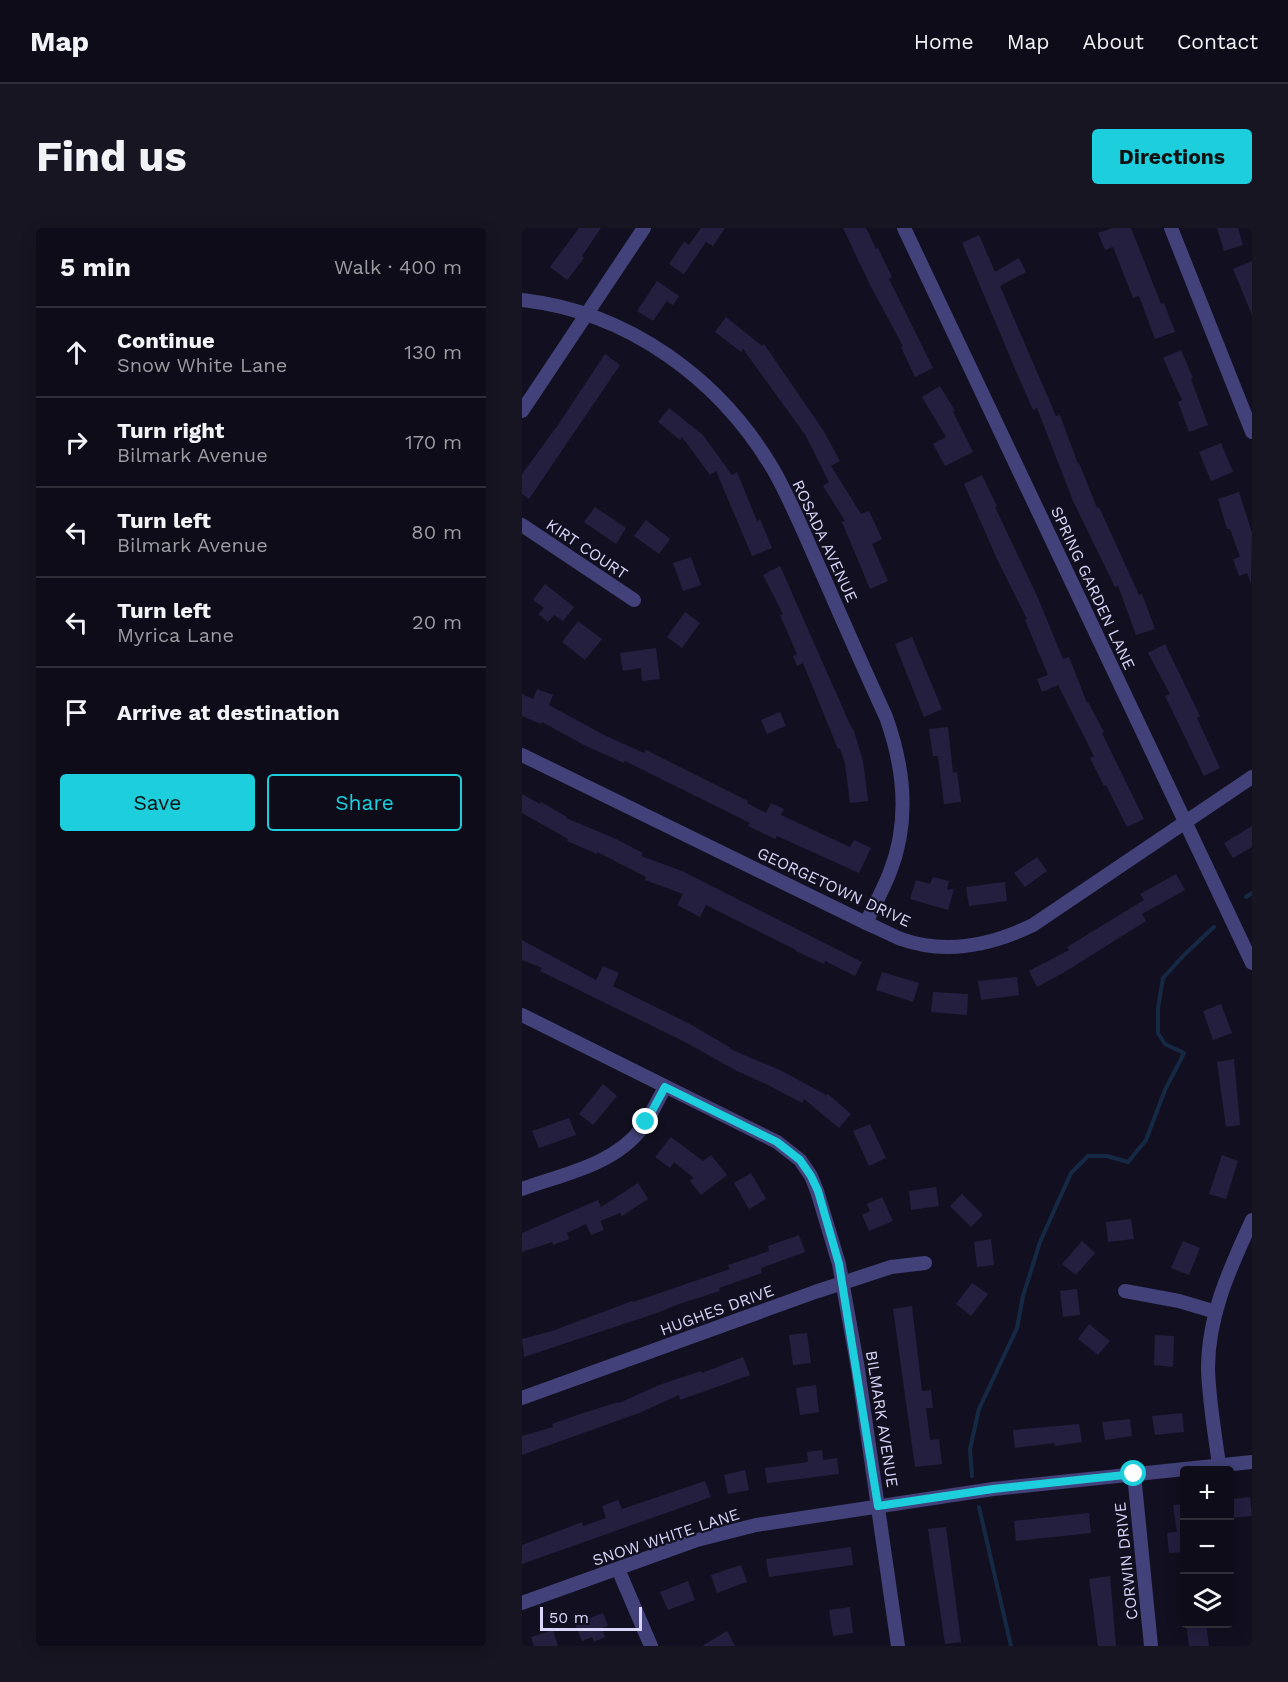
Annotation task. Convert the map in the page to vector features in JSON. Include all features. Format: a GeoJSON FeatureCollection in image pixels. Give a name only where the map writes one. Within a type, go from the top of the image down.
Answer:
{"type":"FeatureCollection","features":[{"type":"Feature","properties":{"kind":"street"},"geometry":{"type":"LineString","coordinates":[[522,411],[644,228]]}},
{"type":"Feature","properties":{"kind":"street","name":"SPRING GARDEN LANE"},"geometry":{"type":"LineString","coordinates":[[904,228],[1252,963]]}},
{"type":"Feature","properties":{"kind":"street"},"geometry":{"type":"LineString","coordinates":[[1171,228],[1252,432]]}},
{"type":"Feature","properties":{"kind":"street","name":"ROSADA AVENUE"},"geometry":{"type":"LineString","coordinates":[[522,300],[587,314],[630,332],[663,351],[692,372],[719,397],[743,425],[772,468],[791,504],[886,717],[895,743],[903,784],[903,812],[898,847],[890,872],[866,923]]}},
{"type":"Feature","properties":{"kind":"street","name":"KIRT COURT"},"geometry":{"type":"LineString","coordinates":[[522,525],[634,600]]}},
{"type":"Feature","properties":{"kind":"street","name":"GEORGETOWN DRIVE"},"geometry":{"type":"LineString","coordinates":[[522,755],[866,923],[902,939],[927,945],[951,947],[976,945],[1011,936],[1033,925],[1252,777]]}},
{"type":"Feature","properties":{"kind":"street","name":"BILMARK AVENUE"},"geometry":{"type":"LineString","coordinates":[[522,1015],[777,1142],[800,1160],[811,1176],[818,1191],[843,1283],[898,1646]]}},
{"type":"Feature","properties":{"kind":"street"},"geometry":{"type":"LineString","coordinates":[[522,1189],[591,1165],[612,1155],[627,1144],[646,1122],[665,1087]]}},
{"type":"Feature","properties":{"kind":"street"},"geometry":{"type":"LineString","coordinates":[[1219,1465],[1208,1369],[1211,1336],[1226,1275],[1252,1220]]}},
{"type":"Feature","properties":{"kind":"street","name":"HUGHES DRIVE"},"geometry":{"type":"LineString","coordinates":[[522,1398],[843,1283],[891,1267],[925,1263]]}},
{"type":"Feature","properties":{"kind":"street"},"geometry":{"type":"LineString","coordinates":[[1125,1291],[1179,1301],[1216,1312]]}},
{"type":"Feature","properties":{"kind":"street","name":"SNOW WHITE LANE"},"geometry":{"type":"LineString","coordinates":[[522,1603],[697,1540],[738,1529],[993,1489],[1252,1462]]}},
{"type":"Feature","properties":{"kind":"street","name":"CORWIN DRIVE"},"geometry":{"type":"LineString","coordinates":[[1134,1474],[1151,1646]]}},
{"type":"Feature","properties":{"kind":"street"},"geometry":{"type":"LineString","coordinates":[[618,1569],[651,1646]]}},
{"type":"Feature","properties":{"kind":"building"},"geometry":{"type":"Polygon","coordinates":[[[579,228],[601,228],[582,256],[584,258],[567,280],[550,267],[579,228]]]}},
{"type":"Feature","properties":{"kind":"building"},"geometry":{"type":"Polygon","coordinates":[[[701,228],[725,228],[713,246],[706,242],[684,274],[669,264],[684,242],[689,245],[701,228]]]}},
{"type":"Feature","properties":{"kind":"building"},"geometry":{"type":"Polygon","coordinates":[[[843,228],[866,228],[892,277],[889,279],[933,368],[915,377],[901,347],[903,346],[843,228]]]}},
{"type":"Feature","properties":{"kind":"building"},"geometry":{"type":"Polygon","coordinates":[[[1113,228],[1131,228],[1161,304],[1164,303],[1175,332],[1155,339],[1139,296],[1133,298],[1113,247],[1105,250],[1098,233],[1113,228]]]}},
{"type":"Feature","properties":{"kind":"building"},"geometry":{"type":"Polygon","coordinates":[[[1217,228],[1238,228],[1243,245],[1224,251],[1217,228]]]}},
{"type":"Feature","properties":{"kind":"building"},"geometry":{"type":"Polygon","coordinates":[[[979,235],[995,272],[1019,258],[1026,272],[1000,286],[1056,416],[1060,415],[1097,508],[1099,507],[1139,595],[1142,594],[1155,629],[1136,635],[1118,586],[1115,587],[1073,501],[1037,408],[1033,410],[962,243],[979,235]]]}},
{"type":"Feature","properties":{"kind":"building"},"geometry":{"type":"Polygon","coordinates":[[[1252,261],[1252,315],[1233,269],[1252,261]]]}},
{"type":"Feature","properties":{"kind":"building"},"geometry":{"type":"Polygon","coordinates":[[[657,281],[679,296],[673,305],[667,301],[653,321],[637,311],[657,281]]]}},
{"type":"Feature","properties":{"kind":"building"},"geometry":{"type":"Polygon","coordinates":[[[726,317],[762,346],[764,344],[823,430],[840,461],[831,466],[861,514],[869,511],[882,539],[872,544],[888,581],[870,589],[842,522],[845,521],[823,486],[829,482],[806,436],[743,349],[741,352],[715,332],[726,317]]]}},
{"type":"Feature","properties":{"kind":"building"},"geometry":{"type":"Polygon","coordinates":[[[1181,350],[1193,378],[1191,379],[1208,425],[1189,432],[1178,402],[1182,400],[1163,358],[1181,350]]]}},
{"type":"Feature","properties":{"kind":"building"},"geometry":{"type":"Polygon","coordinates":[[[605,354],[620,365],[529,499],[522,494],[522,474],[605,354]]]}},
{"type":"Feature","properties":{"kind":"building"},"geometry":{"type":"Polygon","coordinates":[[[940,386],[955,411],[953,412],[973,452],[945,466],[933,444],[946,437],[922,397],[940,386]]]}},
{"type":"Feature","properties":{"kind":"building"},"geometry":{"type":"Polygon","coordinates":[[[669,408],[703,435],[732,475],[737,472],[757,521],[760,519],[772,548],[752,556],[716,471],[710,475],[682,437],[680,440],[658,422],[669,408]]]}},
{"type":"Feature","properties":{"kind":"building"},"geometry":{"type":"Polygon","coordinates":[[[1221,443],[1233,472],[1211,481],[1199,452],[1221,443]]]}},
{"type":"Feature","properties":{"kind":"building"},"geometry":{"type":"Polygon","coordinates":[[[982,475],[1063,659],[1069,657],[1087,703],[1104,732],[1102,733],[1144,819],[1127,827],[1090,758],[1094,756],[1058,685],[1042,692],[1037,679],[1048,675],[1025,620],[1027,619],[997,559],[964,484],[982,475]]]}},
{"type":"Feature","properties":{"kind":"building"},"geometry":{"type":"Polygon","coordinates":[[[1239,492],[1252,533],[1251,584],[1247,573],[1239,576],[1233,559],[1240,557],[1230,529],[1227,529],[1218,499],[1239,492]]]}},
{"type":"Feature","properties":{"kind":"building"},"geometry":{"type":"Polygon","coordinates":[[[595,507],[626,528],[616,544],[584,522],[595,507]]]}},
{"type":"Feature","properties":{"kind":"building"},"geometry":{"type":"Polygon","coordinates":[[[646,520],[670,539],[659,554],[634,536],[646,520]]]}},
{"type":"Feature","properties":{"kind":"building"},"geometry":{"type":"Polygon","coordinates":[[[691,557],[701,585],[683,591],[673,563],[691,557]]]}},
{"type":"Feature","properties":{"kind":"building"},"geometry":{"type":"Polygon","coordinates":[[[780,566],[853,728],[863,761],[868,801],[850,803],[845,764],[840,748],[838,749],[803,663],[797,666],[793,656],[797,654],[780,615],[783,614],[763,575],[780,566]]]}},
{"type":"Feature","properties":{"kind":"building"},"geometry":{"type":"Polygon","coordinates":[[[545,584],[574,607],[563,621],[554,615],[548,622],[538,614],[544,608],[533,600],[545,584]]]}},
{"type":"Feature","properties":{"kind":"building"},"geometry":{"type":"Polygon","coordinates":[[[685,612],[700,623],[682,648],[667,637],[685,612]]]}},
{"type":"Feature","properties":{"kind":"building"},"geometry":{"type":"Polygon","coordinates":[[[578,621],[602,639],[585,660],[562,642],[578,621]]]}},
{"type":"Feature","properties":{"kind":"building"},"geometry":{"type":"Polygon","coordinates":[[[912,637],[942,709],[924,717],[895,644],[912,637]]]}},
{"type":"Feature","properties":{"kind":"building"},"geometry":{"type":"Polygon","coordinates":[[[1165,644],[1200,716],[1197,718],[1220,768],[1204,776],[1165,696],[1170,694],[1148,653],[1165,644]]]}},
{"type":"Feature","properties":{"kind":"building"},"geometry":{"type":"Polygon","coordinates":[[[656,648],[660,679],[642,681],[641,668],[623,671],[620,653],[656,648]]]}},
{"type":"Feature","properties":{"kind":"building"},"geometry":{"type":"Polygon","coordinates":[[[537,689],[553,695],[549,705],[604,735],[644,753],[646,750],[748,801],[747,803],[766,813],[771,803],[784,809],[781,815],[850,847],[854,840],[871,848],[859,873],[777,836],[775,839],[748,826],[750,823],[625,761],[624,763],[584,745],[542,722],[541,724],[522,716],[522,694],[533,699],[537,689]]]}},
{"type":"Feature","properties":{"kind":"building"},"geometry":{"type":"Polygon","coordinates":[[[780,712],[786,726],[767,734],[761,720],[780,712]]]}},
{"type":"Feature","properties":{"kind":"building"},"geometry":{"type":"Polygon","coordinates":[[[948,727],[953,773],[957,772],[961,802],[944,804],[938,756],[933,756],[929,729],[948,727]]]}},
{"type":"Feature","properties":{"kind":"building"},"geometry":{"type":"Polygon","coordinates":[[[522,794],[540,804],[541,802],[566,818],[643,853],[641,856],[682,871],[862,962],[855,976],[825,961],[824,964],[796,951],[706,905],[700,917],[677,905],[683,894],[645,880],[646,877],[597,852],[597,854],[567,841],[568,839],[522,813],[522,794]]]}},
{"type":"Feature","properties":{"kind":"building"},"geometry":{"type":"Polygon","coordinates":[[[1252,826],[1252,847],[1233,858],[1224,843],[1252,826]]]}},
{"type":"Feature","properties":{"kind":"building"},"geometry":{"type":"Polygon","coordinates":[[[1037,857],[1047,871],[1025,887],[1014,873],[1037,857]]]}},
{"type":"Feature","properties":{"kind":"building"},"geometry":{"type":"Polygon","coordinates":[[[1176,874],[1185,890],[1142,914],[1146,921],[1037,987],[1029,971],[1069,950],[1067,947],[1144,900],[1140,894],[1176,874]]]}},
{"type":"Feature","properties":{"kind":"building"},"geometry":{"type":"Polygon","coordinates":[[[933,877],[949,881],[947,890],[954,889],[948,910],[910,899],[916,880],[930,884],[933,877]]]}},
{"type":"Feature","properties":{"kind":"building"},"geometry":{"type":"Polygon","coordinates":[[[1005,882],[1007,901],[969,906],[966,887],[1005,882]]]}},
{"type":"Feature","properties":{"kind":"building"},"geometry":{"type":"Polygon","coordinates":[[[522,940],[596,980],[603,966],[619,973],[613,986],[690,1024],[730,1049],[828,1094],[851,1114],[839,1128],[804,1099],[802,1103],[685,1042],[540,971],[542,968],[522,960],[522,940]]]}},
{"type":"Feature","properties":{"kind":"building"},"geometry":{"type":"Polygon","coordinates":[[[882,972],[919,983],[913,1002],[876,990],[882,972]]]}},
{"type":"Feature","properties":{"kind":"building"},"geometry":{"type":"Polygon","coordinates":[[[1017,977],[1019,995],[981,1000],[978,981],[1017,977]]]}},
{"type":"Feature","properties":{"kind":"building"},"geometry":{"type":"Polygon","coordinates":[[[933,992],[968,994],[967,1015],[931,1012],[933,992]]]}},
{"type":"Feature","properties":{"kind":"building"},"geometry":{"type":"Polygon","coordinates":[[[1221,1004],[1232,1033],[1213,1040],[1203,1011],[1221,1004]]]}},
{"type":"Feature","properties":{"kind":"building"},"geometry":{"type":"Polygon","coordinates":[[[1234,1059],[1240,1125],[1226,1127],[1217,1062],[1234,1059]]]}},
{"type":"Feature","properties":{"kind":"building"},"geometry":{"type":"Polygon","coordinates":[[[603,1084],[617,1096],[593,1125],[579,1114],[603,1084]]]}},
{"type":"Feature","properties":{"kind":"building"},"geometry":{"type":"Polygon","coordinates":[[[569,1118],[576,1135],[539,1148],[532,1131],[569,1118]]]}},
{"type":"Feature","properties":{"kind":"building"},"geometry":{"type":"Polygon","coordinates":[[[870,1124],[886,1158],[869,1166],[853,1131],[870,1124]]]}},
{"type":"Feature","properties":{"kind":"building"},"geometry":{"type":"Polygon","coordinates":[[[671,1137],[703,1161],[711,1155],[727,1175],[701,1195],[690,1181],[694,1178],[674,1162],[670,1168],[655,1157],[671,1137]]]}},
{"type":"Feature","properties":{"kind":"building"},"geometry":{"type":"Polygon","coordinates":[[[1222,1155],[1238,1161],[1226,1199],[1209,1194],[1222,1155]]]}},
{"type":"Feature","properties":{"kind":"building"},"geometry":{"type":"Polygon","coordinates":[[[751,1173],[766,1199],[749,1209],[734,1183],[751,1173]]]}},
{"type":"Feature","properties":{"kind":"building"},"geometry":{"type":"Polygon","coordinates":[[[638,1183],[648,1199],[622,1216],[620,1213],[600,1221],[604,1230],[591,1235],[586,1224],[567,1233],[569,1239],[522,1252],[522,1233],[598,1200],[601,1207],[638,1183]]]}},
{"type":"Feature","properties":{"kind":"building"},"geometry":{"type":"Polygon","coordinates":[[[936,1187],[939,1206],[911,1210],[909,1191],[936,1187]]]}},
{"type":"Feature","properties":{"kind":"building"},"geometry":{"type":"Polygon","coordinates":[[[962,1194],[983,1215],[971,1227],[950,1206],[962,1194]]]}},
{"type":"Feature","properties":{"kind":"building"},"geometry":{"type":"Polygon","coordinates":[[[882,1197],[893,1221],[869,1231],[862,1215],[870,1211],[867,1204],[882,1197]]]}},
{"type":"Feature","properties":{"kind":"building"},"geometry":{"type":"Polygon","coordinates":[[[1131,1219],[1134,1239],[1108,1242],[1106,1222],[1131,1219]]]}},
{"type":"Feature","properties":{"kind":"building"},"geometry":{"type":"Polygon","coordinates":[[[799,1235],[805,1252],[761,1268],[762,1273],[719,1288],[720,1291],[524,1357],[522,1339],[552,1331],[632,1301],[730,1269],[728,1265],[769,1251],[768,1246],[799,1235]]]}},
{"type":"Feature","properties":{"kind":"building"},"geometry":{"type":"Polygon","coordinates":[[[991,1239],[994,1265],[977,1267],[974,1242],[991,1239]]]}},
{"type":"Feature","properties":{"kind":"building"},"geometry":{"type":"Polygon","coordinates":[[[1082,1241],[1095,1253],[1076,1275],[1062,1264],[1082,1241]]]}},
{"type":"Feature","properties":{"kind":"building"},"geometry":{"type":"Polygon","coordinates":[[[1183,1241],[1200,1248],[1189,1275],[1171,1268],[1183,1241]]]}},
{"type":"Feature","properties":{"kind":"building"},"geometry":{"type":"Polygon","coordinates":[[[972,1283],[988,1294],[971,1316],[956,1304],[972,1283]]]}},
{"type":"Feature","properties":{"kind":"building"},"geometry":{"type":"Polygon","coordinates":[[[1077,1289],[1080,1315],[1063,1317],[1060,1291],[1077,1289]]]}},
{"type":"Feature","properties":{"kind":"building"},"geometry":{"type":"Polygon","coordinates":[[[912,1306],[922,1391],[931,1390],[933,1408],[926,1408],[930,1440],[939,1439],[942,1464],[915,1467],[893,1309],[912,1306]]]}},
{"type":"Feature","properties":{"kind":"building"},"geometry":{"type":"Polygon","coordinates":[[[1089,1324],[1110,1341],[1098,1355],[1078,1339],[1089,1324]]]}},
{"type":"Feature","properties":{"kind":"building"},"geometry":{"type":"Polygon","coordinates":[[[807,1333],[811,1363],[793,1365],[789,1335],[807,1333]]]}},
{"type":"Feature","properties":{"kind":"building"},"geometry":{"type":"Polygon","coordinates":[[[1155,1335],[1174,1336],[1173,1367],[1154,1365],[1155,1335]]]}},
{"type":"Feature","properties":{"kind":"building"},"geometry":{"type":"Polygon","coordinates":[[[743,1357],[750,1375],[680,1400],[679,1395],[639,1413],[522,1455],[522,1436],[553,1427],[552,1424],[619,1403],[659,1385],[701,1371],[702,1373],[743,1357]]]}},
{"type":"Feature","properties":{"kind":"building"},"geometry":{"type":"Polygon","coordinates":[[[816,1385],[819,1412],[800,1415],[796,1388],[816,1385]]]}},
{"type":"Feature","properties":{"kind":"building"},"geometry":{"type":"Polygon","coordinates":[[[1182,1413],[1184,1432],[1155,1435],[1152,1416],[1182,1413]]]}},
{"type":"Feature","properties":{"kind":"building"},"geometry":{"type":"Polygon","coordinates":[[[1130,1419],[1132,1436],[1105,1440],[1102,1422],[1130,1419]]]}},
{"type":"Feature","properties":{"kind":"building"},"geometry":{"type":"Polygon","coordinates":[[[1079,1424],[1082,1442],[1015,1448],[1013,1430],[1079,1424]]]}},
{"type":"Feature","properties":{"kind":"building"},"geometry":{"type":"Polygon","coordinates":[[[822,1450],[823,1460],[837,1458],[839,1474],[767,1483],[765,1468],[808,1462],[807,1452],[822,1450]]]}},
{"type":"Feature","properties":{"kind":"building"},"geometry":{"type":"Polygon","coordinates":[[[745,1470],[749,1490],[728,1494],[724,1475],[745,1470]]]}},
{"type":"Feature","properties":{"kind":"building"},"geometry":{"type":"Polygon","coordinates":[[[705,1481],[711,1497],[522,1564],[522,1545],[582,1522],[583,1526],[606,1518],[602,1506],[618,1500],[622,1509],[705,1481]]]}},
{"type":"Feature","properties":{"kind":"building"},"geometry":{"type":"Polygon","coordinates":[[[1250,1497],[1252,1516],[1234,1518],[1234,1499],[1250,1497]]]}},
{"type":"Feature","properties":{"kind":"building"},"geometry":{"type":"Polygon","coordinates":[[[1180,1504],[1180,1552],[1169,1553],[1167,1533],[1177,1532],[1173,1505],[1180,1504]]]}},
{"type":"Feature","properties":{"kind":"building"},"geometry":{"type":"Polygon","coordinates":[[[1089,1513],[1091,1533],[1016,1541],[1014,1521],[1089,1513]]]}},
{"type":"Feature","properties":{"kind":"building"},"geometry":{"type":"Polygon","coordinates":[[[946,1527],[961,1642],[945,1644],[928,1529],[946,1527]]]}},
{"type":"Feature","properties":{"kind":"building"},"geometry":{"type":"Polygon","coordinates":[[[851,1547],[853,1565],[769,1577],[766,1559],[851,1547]]]}},
{"type":"Feature","properties":{"kind":"building"},"geometry":{"type":"Polygon","coordinates":[[[741,1565],[747,1582],[717,1593],[711,1575],[741,1565]]]}},
{"type":"Feature","properties":{"kind":"building"},"geometry":{"type":"Polygon","coordinates":[[[1110,1576],[1116,1646],[1098,1646],[1089,1579],[1110,1576]]]}},
{"type":"Feature","properties":{"kind":"building"},"geometry":{"type":"Polygon","coordinates":[[[688,1581],[695,1600],[668,1610],[660,1592],[688,1581]]]}},
{"type":"Feature","properties":{"kind":"building"},"geometry":{"type":"Polygon","coordinates":[[[850,1607],[853,1633],[833,1636],[829,1610],[850,1607]]]}},
{"type":"Feature","properties":{"kind":"building"},"geometry":{"type":"Polygon","coordinates":[[[603,1613],[608,1626],[602,1628],[605,1637],[594,1642],[592,1637],[582,1641],[575,1624],[603,1613]]]}},
{"type":"Feature","properties":{"kind":"building"},"geometry":{"type":"Polygon","coordinates":[[[1187,1628],[1207,1628],[1209,1646],[1189,1646],[1187,1628]]]}},
{"type":"Feature","properties":{"kind":"building"},"geometry":{"type":"Polygon","coordinates":[[[553,1630],[558,1646],[534,1646],[531,1637],[553,1630]]]}},
{"type":"Feature","properties":{"kind":"building"},"geometry":{"type":"Polygon","coordinates":[[[727,1631],[735,1646],[702,1646],[727,1631]]]}},
{"type":"Feature","properties":{"kind":"waterway"},"geometry":{"type":"LineString","coordinates":[[1246,897],[1252,893]]}},
{"type":"Feature","properties":{"kind":"waterway"},"geometry":{"type":"LineString","coordinates":[[972,1476],[970,1449],[979,1409],[1017,1328],[1023,1296],[1040,1242],[1071,1173],[1088,1156],[1107,1156],[1128,1162],[1146,1140],[1165,1090],[1184,1053],[1165,1044],[1158,1033],[1158,1008],[1163,978],[1214,927]]}},
{"type":"Feature","properties":{"kind":"waterway"},"geometry":{"type":"LineString","coordinates":[[979,1507],[1011,1646]]}},
{"type":"Feature","properties":{"kind":"route"},"geometry":{"type":"LineString","coordinates":[[646,1122],[665,1087],[786,1147],[800,1160],[811,1176],[818,1191],[839,1264],[858,1369],[878,1506],[993,1489],[1134,1474]]}}]}
